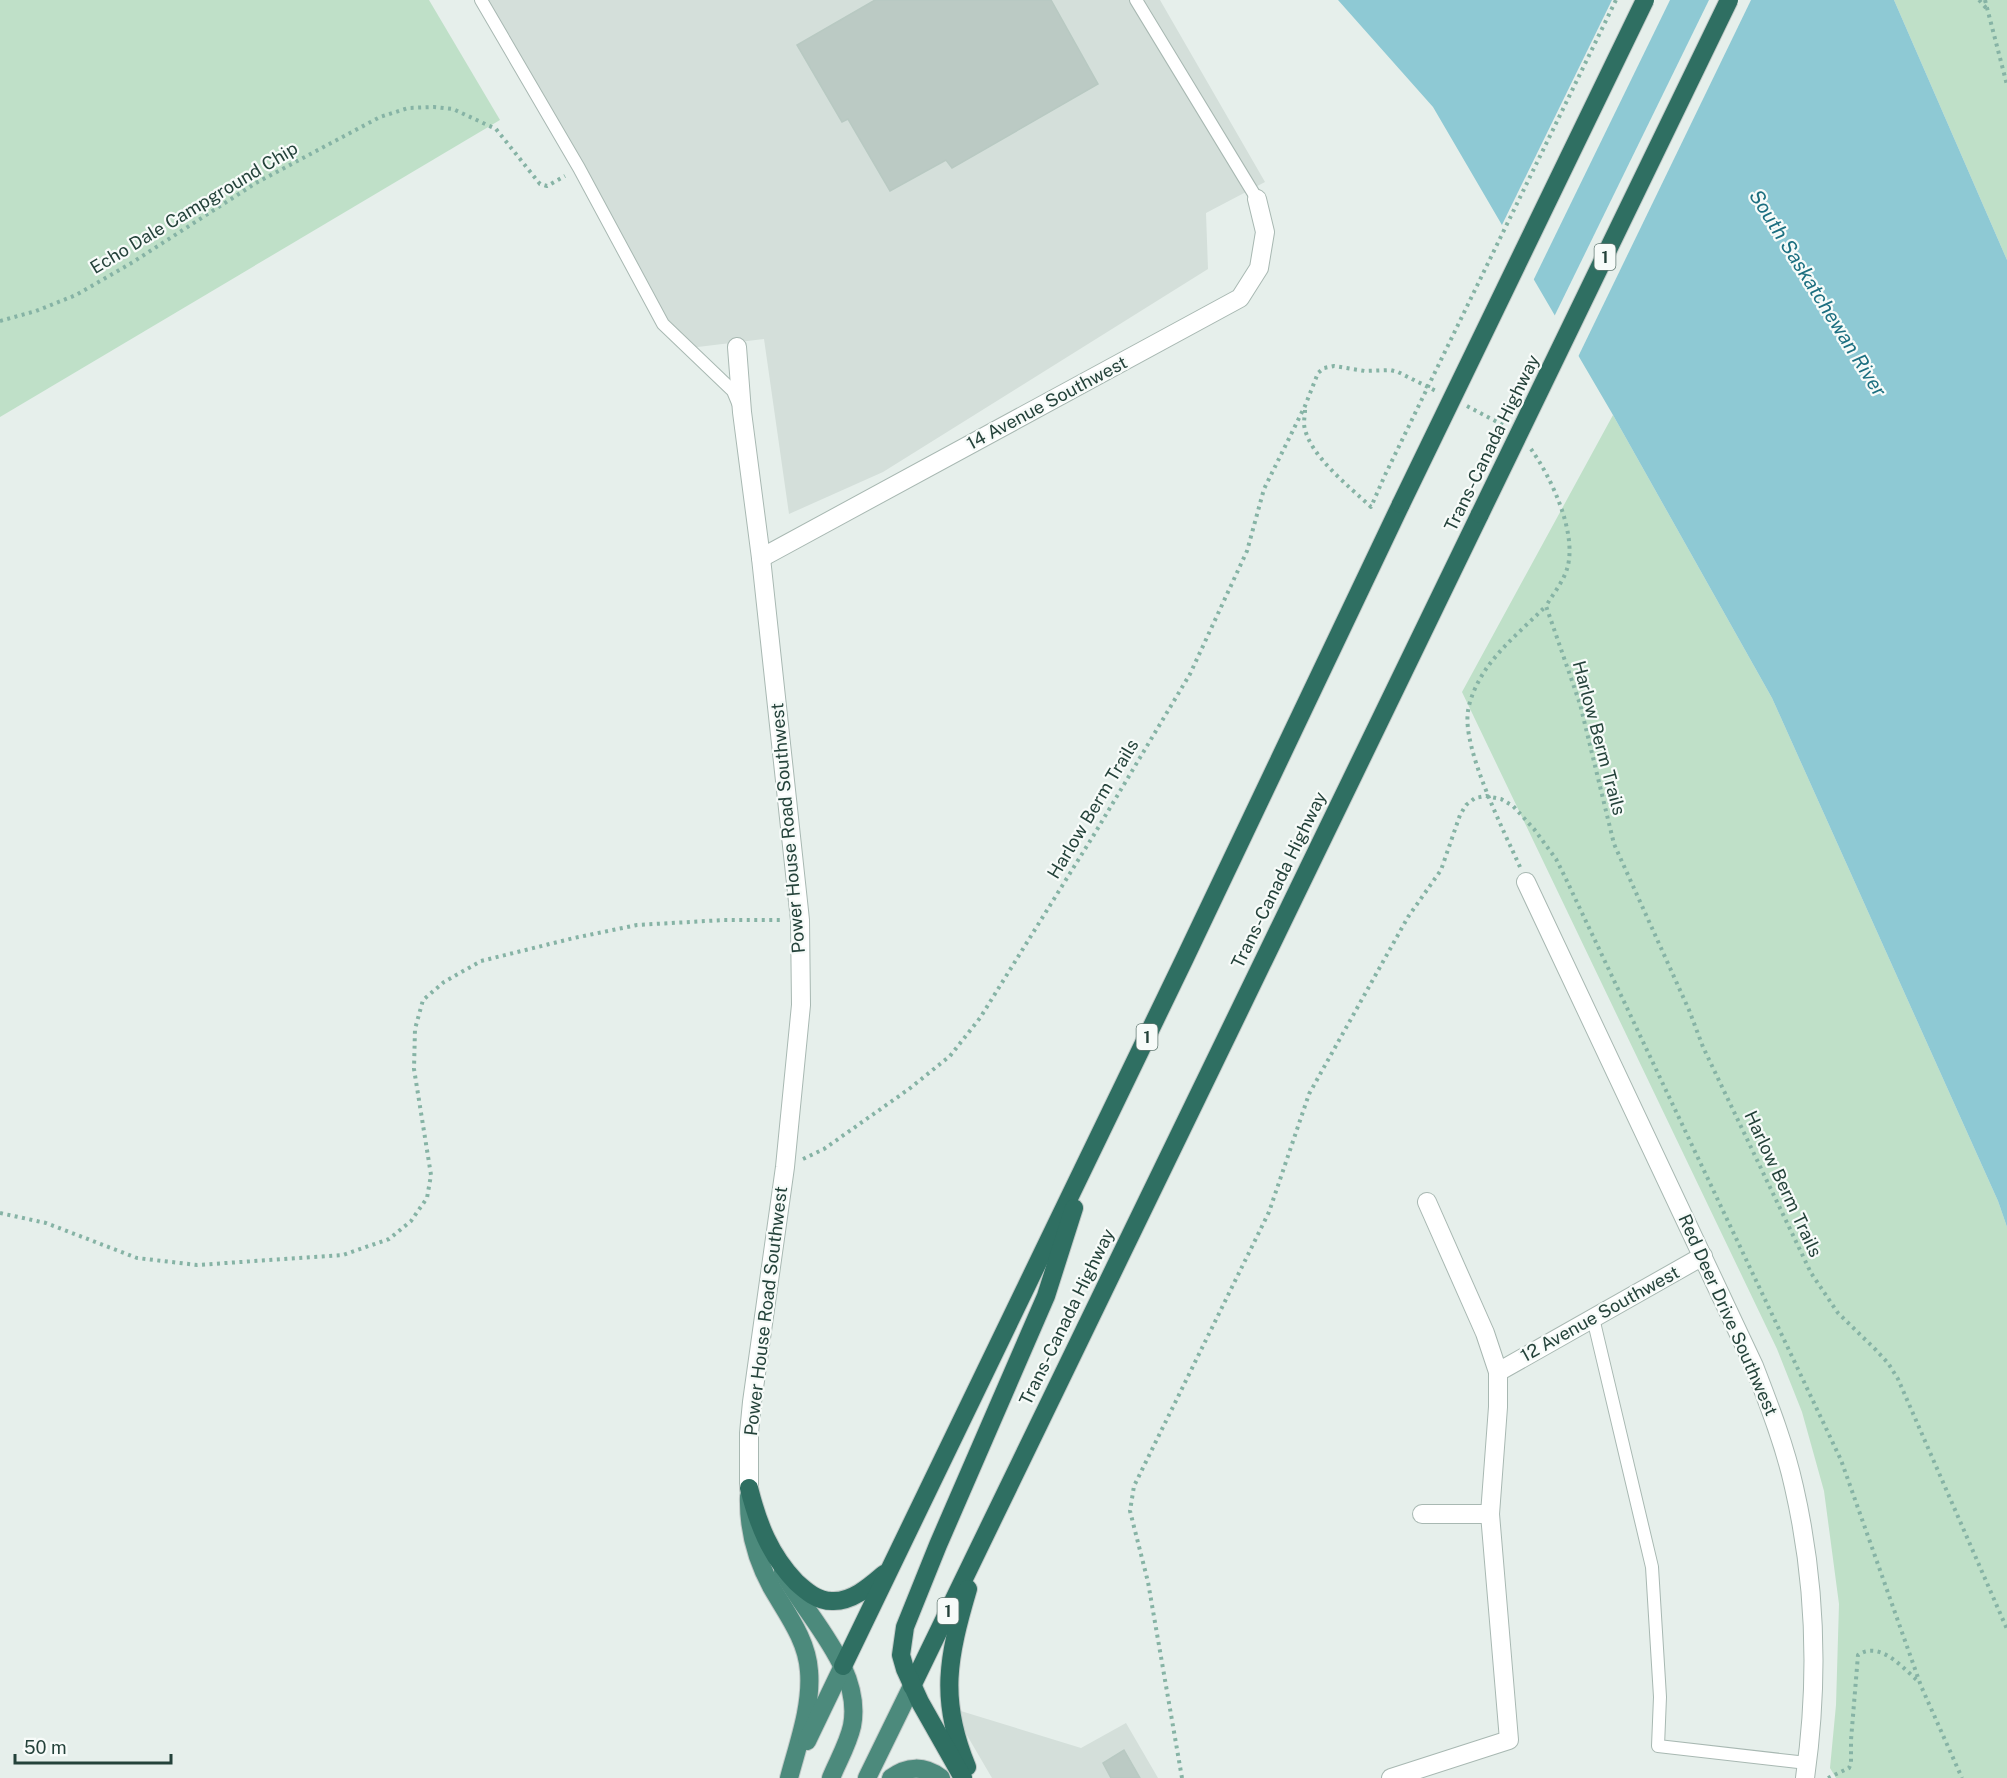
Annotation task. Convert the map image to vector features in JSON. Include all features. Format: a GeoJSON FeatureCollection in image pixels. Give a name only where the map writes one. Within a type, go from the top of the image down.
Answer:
{"type":"FeatureCollection","features":[{"type":"Feature","properties":{"kind":"highway","name":"1"},"geometry":{"type":"LineString","coordinates":[[789,1778],[1645,0]]}},
{"type":"Feature","properties":{"kind":"highway","name":"Trans-Canada Highway"},"geometry":{"type":"LineString","coordinates":[[867,1778],[1729,0]]}},
{"type":"Feature","properties":{"kind":"highway"},"geometry":{"type":"LineString","coordinates":[[963,1778],[912,1686],[901,1655],[905,1627],[1046,1296],[1092,1149]]}},
{"type":"Feature","properties":{"kind":"highway"},"geometry":{"type":"LineString","coordinates":[[749,1488],[756,1517],[774,1556],[833,1649],[850,1683],[854,1713],[852,1728],[831,1778]]}},
{"type":"Feature","properties":{"kind":"highway"},"geometry":{"type":"LineString","coordinates":[[749,1488],[748,1519],[759,1562],[797,1630],[809,1668],[810,1689],[805,1718],[789,1778]]}},
{"type":"Feature","properties":{"kind":"highway"},"geometry":{"type":"LineString","coordinates":[[972,1778],[957,1740],[948,1685],[951,1652],[984,1536]]}},
{"type":"Feature","properties":{"kind":"highway"},"geometry":{"type":"LineString","coordinates":[[774,1556],[803,1589],[818,1599],[833,1602],[861,1592],[890,1568]]}},
{"type":"Feature","properties":{"kind":"highway"},"geometry":{"type":"LineString","coordinates":[[891,1778],[899,1772],[912,1768],[923,1768],[941,1778]]}},
{"type":"Feature","properties":{"kind":"street","name":"14 Avenue Southwest"},"geometry":{"type":"LineString","coordinates":[[761,558],[1240,298],[1259,268],[1265,232],[1257,199]]}},
{"type":"Feature","properties":{"kind":"street","name":"Power House Road Southwest"},"geometry":{"type":"LineString","coordinates":[[737,346],[741,412],[761,558],[800,920],[801,1005],[785,1167],[752,1402],[749,1433],[749,1488]]}},
{"type":"Feature","properties":{"kind":"street","name":"Red Deer Drive Southwest"},"geometry":{"type":"LineString","coordinates":[[1526,882],[1754,1366],[1776,1424],[1794,1486],[1812,1592],[1815,1648],[1813,1701],[1806,1771]]}},
{"type":"Feature","properties":{"kind":"street"},"geometry":{"type":"LineString","coordinates":[[1391,1778],[1509,1740],[1490,1514],[1498,1407],[1498,1372],[1485,1333],[1427,1202]]}},
{"type":"Feature","properties":{"kind":"street","name":"12 Avenue Southwest"},"geometry":{"type":"LineString","coordinates":[[1498,1372],[1703,1257]]}},
{"type":"Feature","properties":{"kind":"street"},"geometry":{"type":"LineString","coordinates":[[1422,1514],[1490,1514]]}},
{"type":"Feature","properties":{"kind":"lane"},"geometry":{"type":"LineString","coordinates":[[481,0],[579,168],[663,324],[733,391],[741,412]]}},
{"type":"Feature","properties":{"kind":"lane"},"geometry":{"type":"LineString","coordinates":[[1136,0],[1257,199]]}},
{"type":"Feature","properties":{"kind":"lane"},"geometry":{"type":"LineString","coordinates":[[1593,1318],[1652,1567],[1660,1697],[1658,1746],[1806,1771]]}},
{"type":"Feature","properties":{"kind":"path"},"geometry":{"type":"LineString","coordinates":[[1305,406],[1304,425],[1310,440],[1328,465],[1371,507],[1616,0]]}},
{"type":"Feature","properties":{"kind":"path"},"geometry":{"type":"LineString","coordinates":[[1979,0],[1988,10]]}},
{"type":"Feature","properties":{"kind":"path"},"geometry":{"type":"LineString","coordinates":[[1985,0],[2007,85]]}},
{"type":"Feature","properties":{"kind":"path","name":"Echo Dale Campground Chip"},"geometry":{"type":"LineString","coordinates":[[0,321],[36,311],[76,295],[133,262],[256,183],[380,117],[408,108],[453,109],[496,129],[540,184],[547,186],[579,168]]}},
{"type":"Feature","properties":{"kind":"path","name":"Harlow Berm Trails"},"geometry":{"type":"LineString","coordinates":[[785,1167],[824,1149],[909,1089],[950,1056],[980,1018],[1190,674],[1247,551],[1264,489],[1305,406],[1318,373],[1324,368],[1334,366],[1398,372],[1446,396]]}},
{"type":"Feature","properties":{"kind":"path"},"geometry":{"type":"LineString","coordinates":[[1465,405],[1509,428]]}},
{"type":"Feature","properties":{"kind":"path"},"geometry":{"type":"LineString","coordinates":[[1526,882],[1477,765],[1468,725],[1468,712],[1486,669],[1546,606],[1567,568],[1568,534],[1560,505],[1539,460],[1527,443]]}},
{"type":"Feature","properties":{"kind":"path","name":"Harlow Berm Trails"},"geometry":{"type":"LineString","coordinates":[[1546,606],[1581,704],[1614,844],[1689,1010],[1703,1047],[1811,1273],[1838,1313],[1888,1363],[1898,1379],[2007,1629]]}},
{"type":"Feature","properties":{"kind":"path"},"geometry":{"type":"LineString","coordinates":[[1182,1778],[1148,1582],[1130,1510],[1134,1486],[1269,1212],[1309,1094],[1408,917],[1441,870],[1460,815],[1466,805],[1475,798],[1489,797],[1501,799],[1513,806],[1534,829],[1556,859],[1565,877],[1840,1460],[1919,1682],[1962,1778]]}},
{"type":"Feature","properties":{"kind":"path"},"geometry":{"type":"LineString","coordinates":[[0,1213],[46,1223],[137,1258],[197,1265],[343,1255],[389,1239],[411,1221],[427,1198],[431,1175],[414,1069],[414,1029],[423,1000],[444,982],[481,961],[637,925],[724,920],[800,920]]}},
{"type":"Feature","properties":{"kind":"path"},"geometry":{"type":"LineString","coordinates":[[1828,1778],[1849,1768],[1851,1764],[1858,1654],[1870,1650],[1887,1654],[1919,1682]]}},
{"type":"Feature","properties":{"kind":"shaded area"},"geometry":{"type":"Polygon","coordinates":[[[484,0],[1160,0],[1265,182],[1206,213],[1208,269],[883,472],[789,514],[764,339],[681,349],[484,0]]]}},
{"type":"Feature","properties":{"kind":"shaded area"},"geometry":{"type":"Polygon","coordinates":[[[951,1708],[1081,1748],[1126,1723],[1158,1778],[992,1778],[951,1708]]]}},
{"type":"Feature","properties":{"kind":"green space"},"geometry":{"type":"Polygon","coordinates":[[[0,0],[429,0],[500,120],[0,417],[0,0]]]}},
{"type":"Feature","properties":{"kind":"green space"},"geometry":{"type":"Polygon","coordinates":[[[1894,0],[2007,0],[2007,260],[1894,0]]]}},
{"type":"Feature","properties":{"kind":"green space"},"geometry":{"type":"Polygon","coordinates":[[[1613,415],[1772,698],[1998,1201],[2007,1227],[2007,1778],[1836,1778],[1830,1768],[1836,1705],[1839,1604],[1824,1491],[1802,1412],[1777,1349],[1462,692],[1613,415]]]}},
{"type":"Feature","properties":{"kind":"water","name":"South Saskatchewan River"},"geometry":{"type":"Polygon","coordinates":[[[1338,0],[1894,0],[2007,260],[2007,1227],[1998,1201],[1772,698],[1613,415],[1433,107],[1338,0]]]}},
{"type":"Feature","properties":{"kind":"pier"},"geometry":{"type":"Polygon","coordinates":[[[1612,0],[1670,0],[1532,283],[1500,229],[1612,0]]]}},
{"type":"Feature","properties":{"kind":"pier"},"geometry":{"type":"Polygon","coordinates":[[[1709,0],[1751,0],[1577,359],[1553,319],[1709,0]]]}},
{"type":"Feature","properties":{"kind":"building"},"geometry":{"type":"Polygon","coordinates":[[[875,0],[1051,0],[1098,84],[952,168],[946,160],[890,191],[848,119],[842,122],[797,45],[875,0]]]}},
{"type":"Feature","properties":{"kind":"building"},"geometry":{"type":"Polygon","coordinates":[[[1124,1750],[1140,1778],[1111,1778],[1103,1763],[1124,1750]]]}}]}
